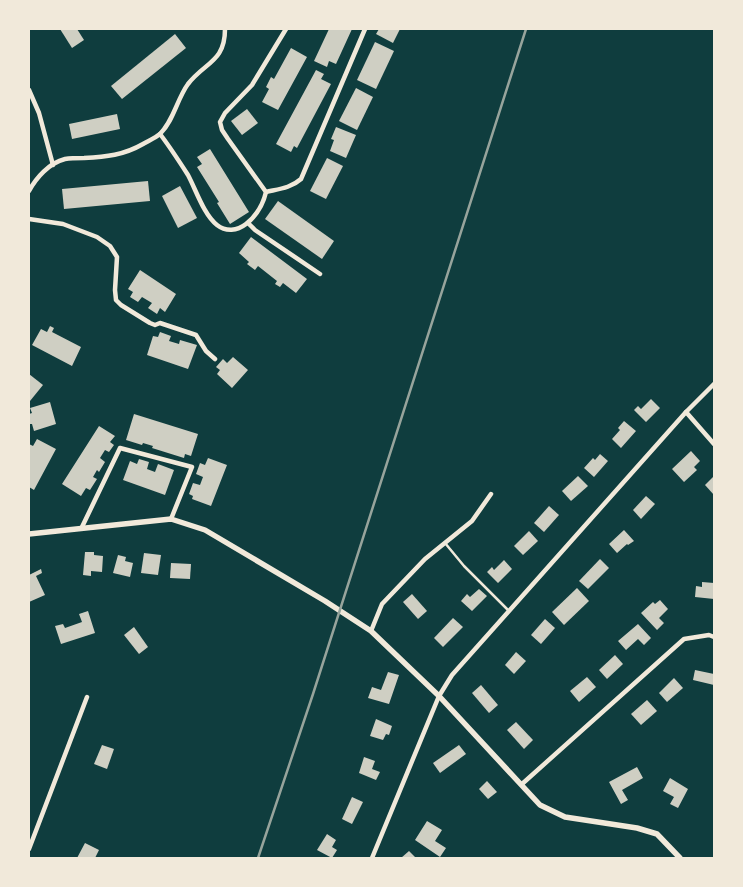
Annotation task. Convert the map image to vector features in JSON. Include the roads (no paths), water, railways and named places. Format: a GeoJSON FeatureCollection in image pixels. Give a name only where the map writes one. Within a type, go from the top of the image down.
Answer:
{"type":"FeatureCollection","features":[{"type":"Feature","properties":{"kind":"street"},"geometry":{"type":"LineString","coordinates":[[29,191],[34,181],[53,164],[64,159],[121,154],[132,151],[160,134],[171,118],[189,83],[217,57],[226,29]]}},
{"type":"Feature","properties":{"kind":"street"},"geometry":{"type":"LineString","coordinates":[[266,192],[222,130],[220,122],[225,114],[252,86],[286,29]]}},
{"type":"Feature","properties":{"kind":"street"},"geometry":{"type":"LineString","coordinates":[[266,192],[287,188],[296,184],[301,178],[365,29]]}},
{"type":"Feature","properties":{"kind":"street"},"geometry":{"type":"LineString","coordinates":[[29,90],[39,113],[53,164]]}},
{"type":"Feature","properties":{"kind":"street"},"geometry":{"type":"LineString","coordinates":[[160,134],[176,156],[211,219],[223,229],[230,230],[242,227],[248,223],[263,203],[266,192]]}},
{"type":"Feature","properties":{"kind":"street"},"geometry":{"type":"LineString","coordinates":[[29,219],[63,224],[97,237],[110,246],[117,257],[115,296],[121,305],[155,325],[160,323],[196,335],[215,359]]}},
{"type":"Feature","properties":{"kind":"street"},"geometry":{"type":"LineString","coordinates":[[248,223],[255,230],[320,274]]}},
{"type":"Feature","properties":{"kind":"street"},"geometry":{"type":"LineString","coordinates":[[372,858],[439,696],[452,675],[686,412],[714,384]]}},
{"type":"Feature","properties":{"kind":"street"},"geometry":{"type":"LineString","coordinates":[[686,412],[714,444]]}},
{"type":"Feature","properties":{"kind":"street"},"geometry":{"type":"LineString","coordinates":[[82,527],[120,448],[192,467],[171,519]]}},
{"type":"Feature","properties":{"kind":"street"},"geometry":{"type":"LineString","coordinates":[[371,631],[382,604],[425,559],[472,521],[491,494]]}},
{"type":"Feature","properties":{"kind":"street"},"geometry":{"type":"LineString","coordinates":[[29,534],[171,519],[206,530],[325,601],[371,631],[439,696],[540,805],[565,817],[637,828],[657,834],[680,858]]}},
{"type":"Feature","properties":{"kind":"street"},"geometry":{"type":"LineString","coordinates":[[522,784],[684,639],[709,635],[714,637]]}},
{"type":"Feature","properties":{"kind":"street"},"geometry":{"type":"LineString","coordinates":[[29,849],[87,696]]}},
{"type":"Feature","properties":{"kind":"lane"},"geometry":{"type":"LineString","coordinates":[[445,543],[464,566],[510,611]]}},
{"type":"Feature","properties":{"kind":"railway"},"geometry":{"type":"LineString","coordinates":[[258,858],[313,694],[526,29]]}}]}
